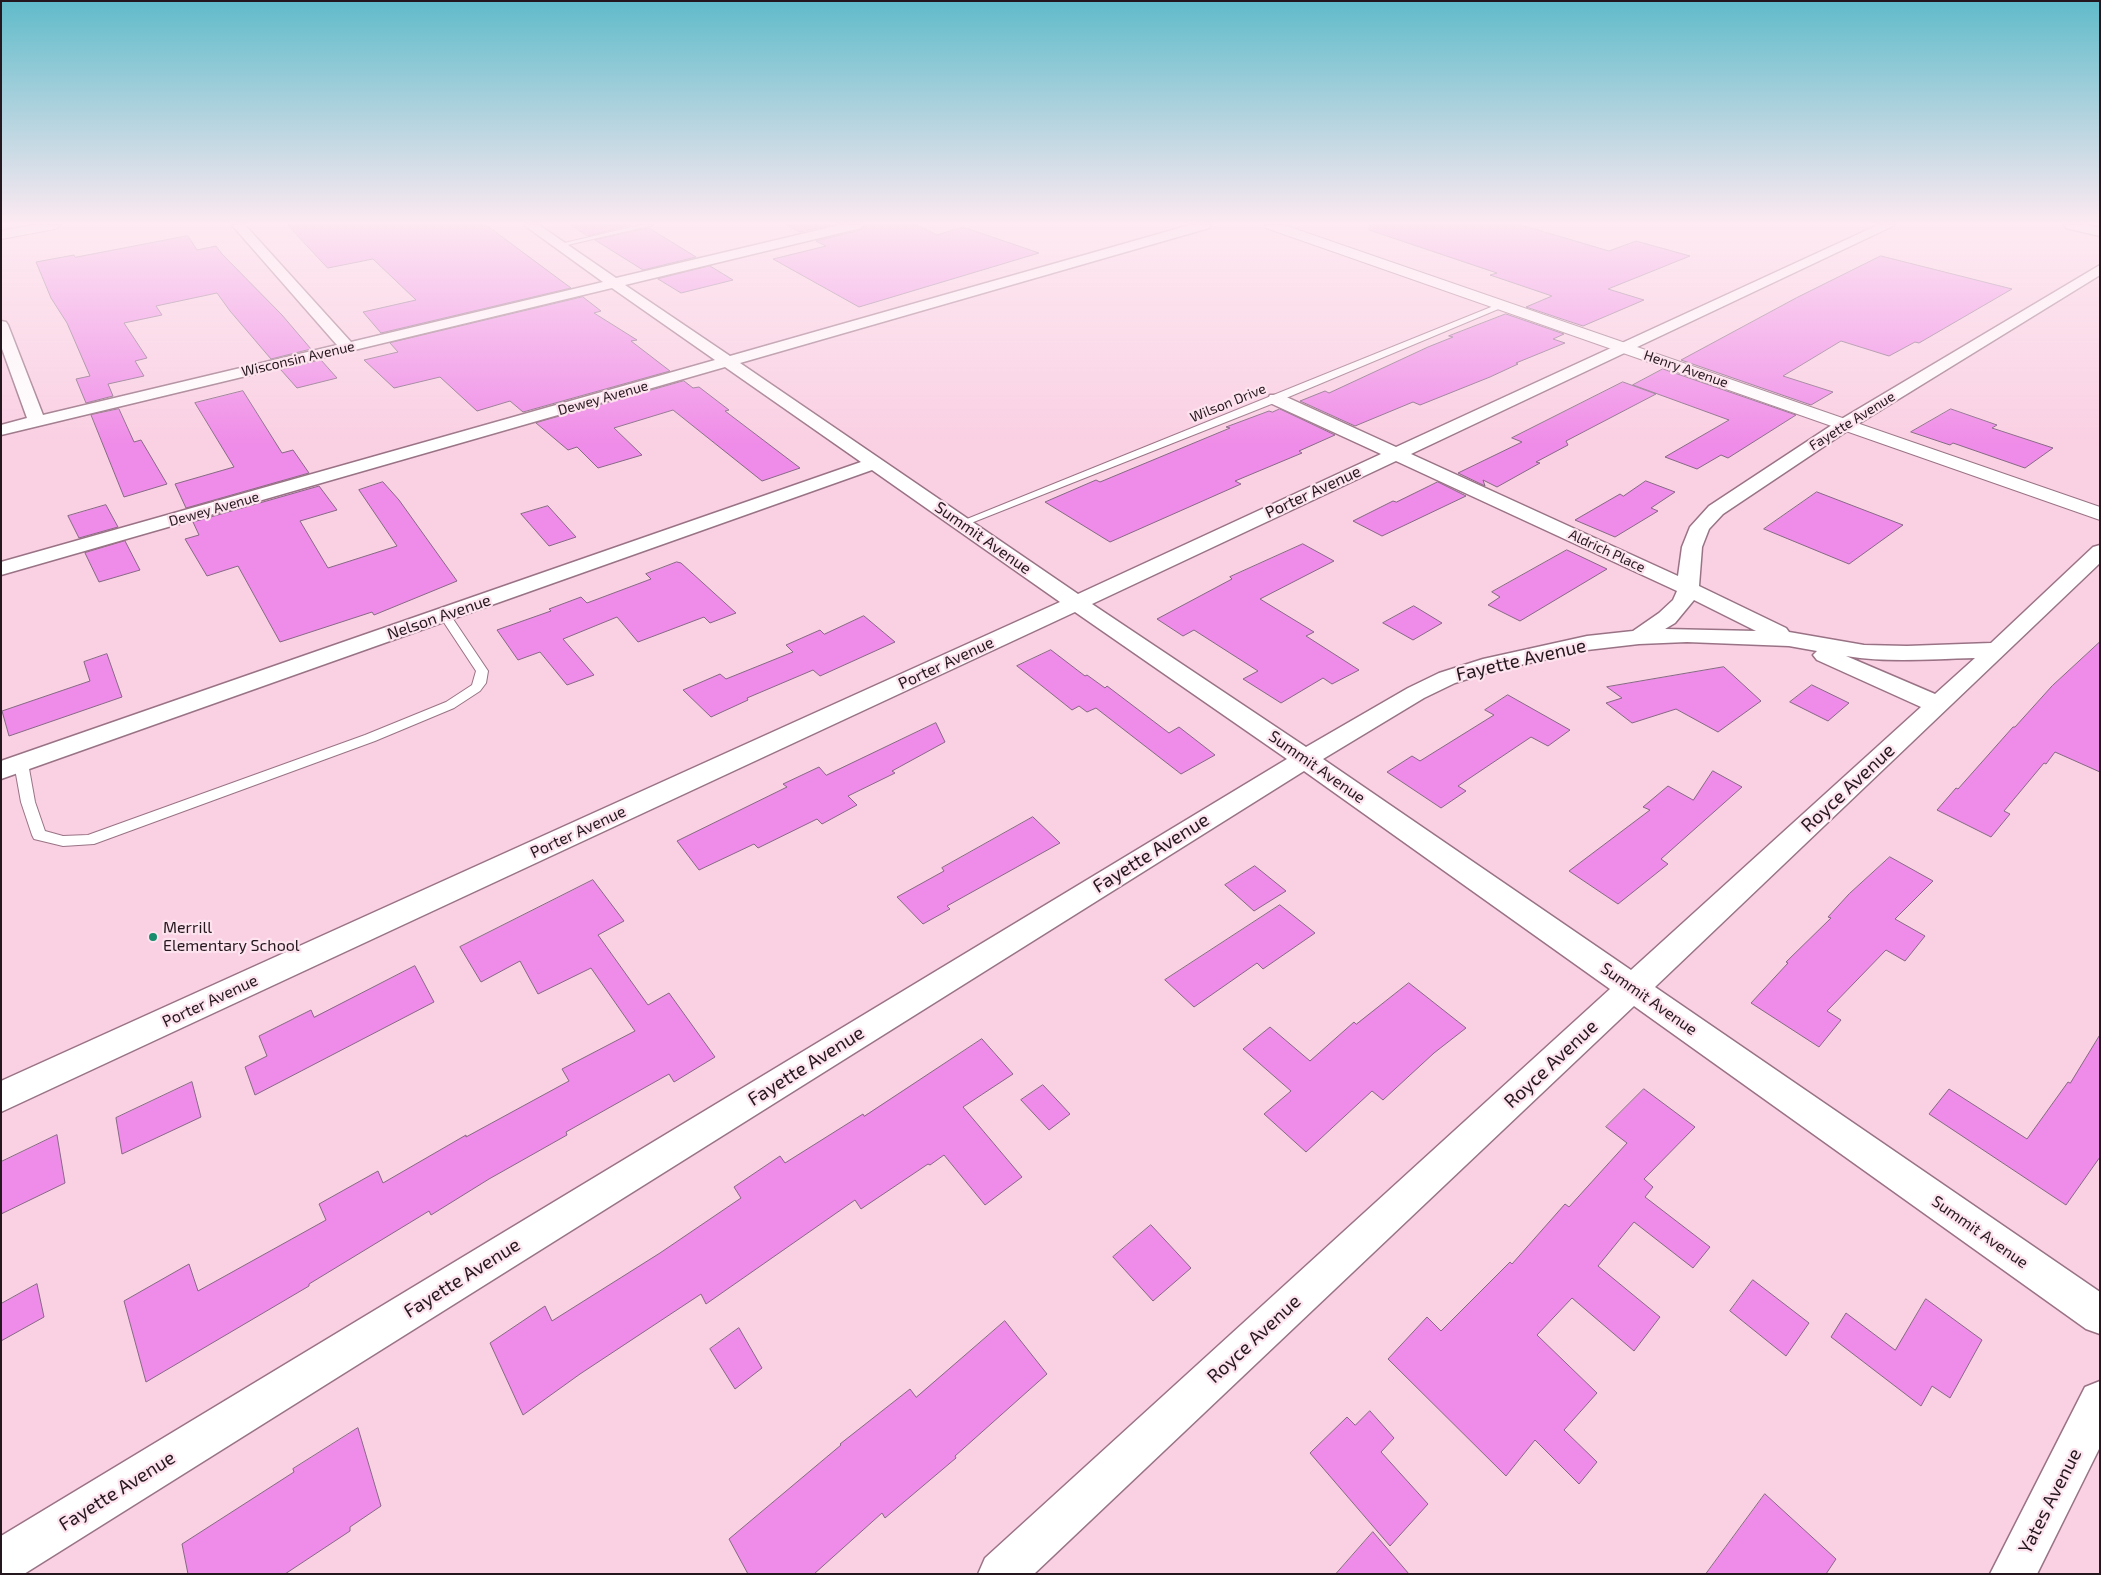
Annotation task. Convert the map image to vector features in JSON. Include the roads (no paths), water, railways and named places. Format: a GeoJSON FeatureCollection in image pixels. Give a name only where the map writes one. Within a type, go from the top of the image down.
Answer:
{"type":"FeatureCollection","features":[{"type":"Feature","properties":{"kind":"street"},"geometry":{"type":"LineString","coordinates":[[304,298],[347,347]]}},
{"type":"Feature","properties":{"kind":"street","name":"Wisconsin Avenue"},"geometry":{"type":"LineString","coordinates":[[1,430],[553,298]]}},
{"type":"Feature","properties":{"kind":"street","name":"Summit Avenue"},"geometry":{"type":"LineString","coordinates":[[635,298],[1076,603],[1305,758],[2100,1315]]}},
{"type":"Feature","properties":{"kind":"street","name":"Dewey Avenue"},"geometry":{"type":"LineString","coordinates":[[1,569],[951,298]]}},
{"type":"Feature","properties":{"kind":"street","name":"Henry Avenue"},"geometry":{"type":"LineString","coordinates":[[1485,298],[2100,514]]}},
{"type":"Feature","properties":{"kind":"street","name":"Porter Avenue"},"geometry":{"type":"LineString","coordinates":[[1,1097],[1076,603],[1732,298]]}},
{"type":"Feature","properties":{"kind":"street","name":"Fayette Avenue"},"geometry":{"type":"LineString","coordinates":[[1639,637],[1666,618],[1682,603],[1689,588],[1688,578],[1692,547],[1700,526],[1716,510],[1844,425],[2052,298]]}},
{"type":"Feature","properties":{"kind":"street"},"geometry":{"type":"LineString","coordinates":[[1,325],[37,421]]}},
{"type":"Feature","properties":{"kind":"street","name":"Aldrich Place"},"geometry":{"type":"LineString","coordinates":[[1276,399],[1689,588],[1789,638],[1938,705]]}},
{"type":"Feature","properties":{"kind":"street","name":"Nelson Avenue"},"geometry":{"type":"LineString","coordinates":[[11,767],[876,464]]}},
{"type":"Feature","properties":{"kind":"street","name":"Royce Avenue"},"geometry":{"type":"LineString","coordinates":[[1001,1574],[1938,705],[2100,551]]}},
{"type":"Feature","properties":{"kind":"street","name":"Fayette Avenue"},"geometry":{"type":"LineString","coordinates":[[1,1562],[1305,758],[1416,693],[1447,678],[1483,666],[1539,653],[1639,637],[1687,635],[1789,638],[1864,652],[1907,653],[1997,650]]}},
{"type":"Feature","properties":{"kind":"street","name":"Yates Avenue"},"geometry":{"type":"LineString","coordinates":[[2013,1574],[2100,1402]]}},
{"type":"Feature","properties":{"kind":"lane","name":"Wilson Drive"},"geometry":{"type":"LineString","coordinates":[[962,523],[1276,399],[1504,305]]}},
{"type":"Feature","properties":{"kind":"lane"},"geometry":{"type":"LineString","coordinates":[[11,767],[28,802],[38,835],[63,841],[89,840],[370,738],[450,705],[476,688],[480,683],[482,672],[445,615]]}},
{"type":"Feature","properties":{"kind":"place","name":"Merrill Elementary School"},"geometry":{"type":"Point","coordinates":[153,937]}}]}
